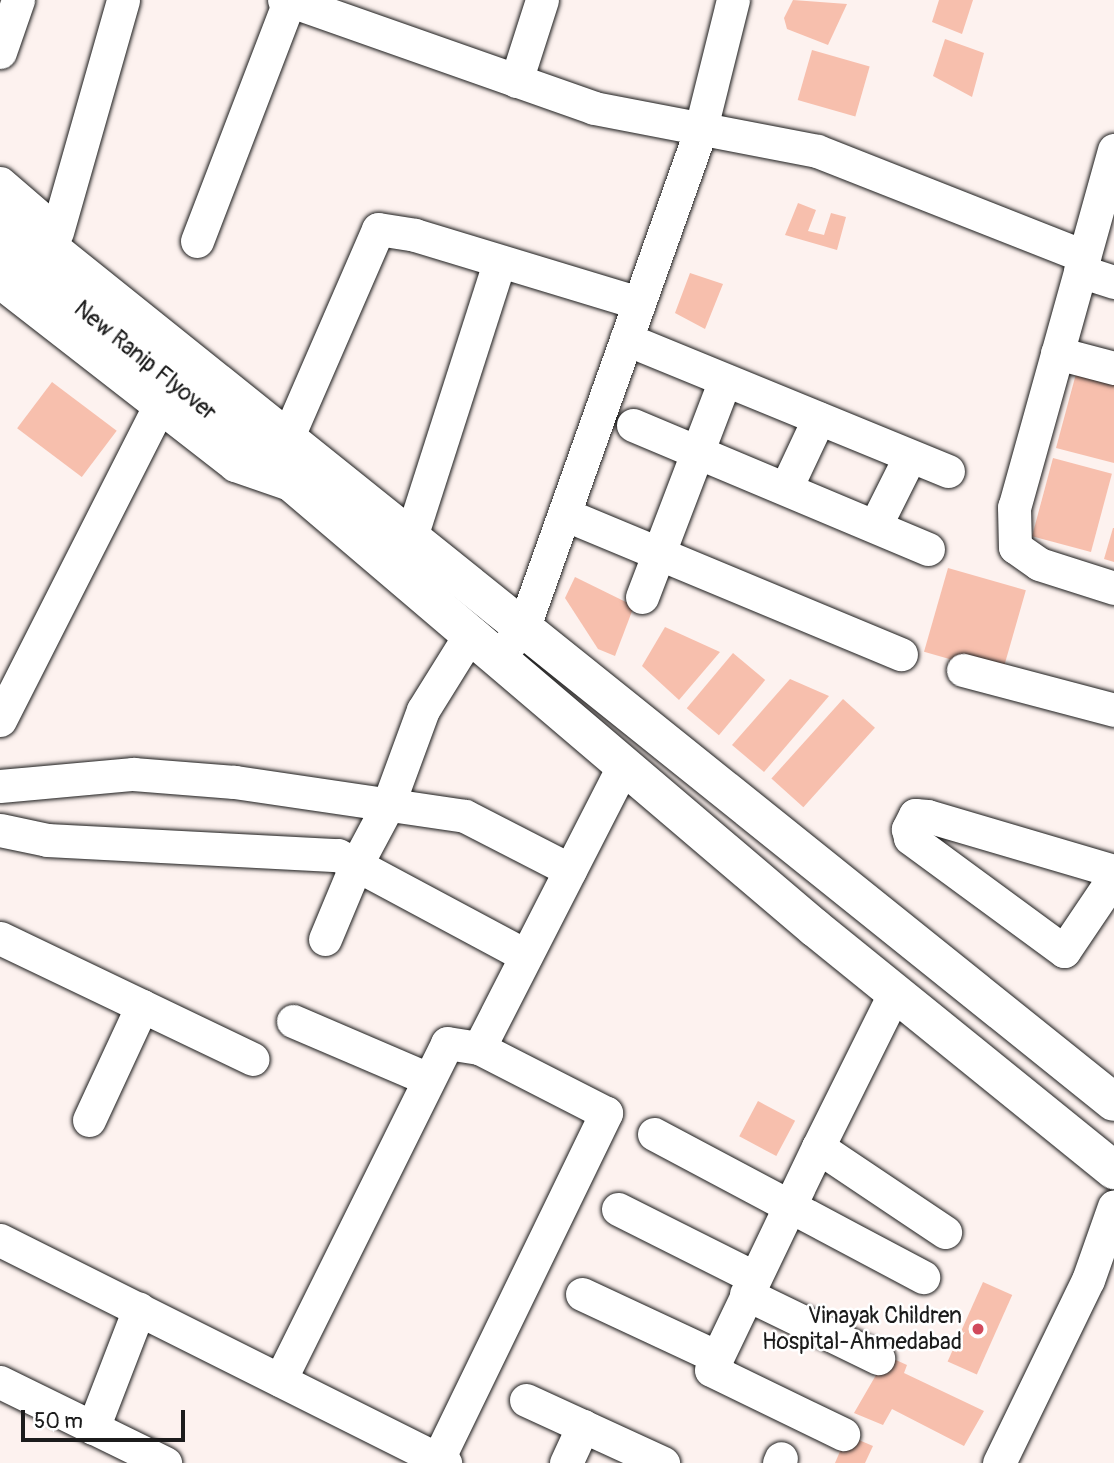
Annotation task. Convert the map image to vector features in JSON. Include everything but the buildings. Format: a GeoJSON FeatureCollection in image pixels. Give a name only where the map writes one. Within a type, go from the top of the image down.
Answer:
{"type":"FeatureCollection","features":[{"type":"Feature","properties":{"kind":"main road","name":"New Ranip Flyover"},"geometry":{"type":"LineString","coordinates":[[0,208],[245,425],[287,483],[895,992],[1114,1170]]}},
{"type":"Feature","properties":{"kind":"main road","name":"New Ranip Flyover"},"geometry":{"type":"LineString","coordinates":[[0,243],[245,425],[286,440],[1114,1102]]}},
{"type":"Feature","properties":{"kind":"street"},"geometry":{"type":"LineString","coordinates":[[0,52],[18,0]]}},
{"type":"Feature","properties":{"kind":"street"},"geometry":{"type":"LineString","coordinates":[[57,232],[123,0]]}},
{"type":"Feature","properties":{"kind":"street"},"geometry":{"type":"LineString","coordinates":[[197,241],[287,0],[340,10],[516,81],[594,108],[701,132],[817,151],[1082,264],[1114,282]]}},
{"type":"Feature","properties":{"kind":"street"},"geometry":{"type":"LineString","coordinates":[[516,81],[542,0]]}},
{"type":"Feature","properties":{"kind":"street"},"geometry":{"type":"LineString","coordinates":[[325,939],[356,865],[388,805],[423,710],[482,647],[523,629],[701,132],[733,0]]}},
{"type":"Feature","properties":{"kind":"street"},"geometry":{"type":"LineString","coordinates":[[1114,150],[1107,200],[1082,264],[1014,507],[1016,547],[1039,564],[1114,588]]}},
{"type":"Feature","properties":{"kind":"street"},"geometry":{"type":"LineString","coordinates":[[0,183],[265,410],[286,440]]}},
{"type":"Feature","properties":{"kind":"street"},"geometry":{"type":"LineString","coordinates":[[286,440],[377,229],[415,235],[639,303]]}},
{"type":"Feature","properties":{"kind":"street"},"geometry":{"type":"LineString","coordinates":[[410,540],[499,262]]}},
{"type":"Feature","properties":{"kind":"street"},"geometry":{"type":"LineString","coordinates":[[0,282],[235,465],[287,483]]}},
{"type":"Feature","properties":{"kind":"street"},"geometry":{"type":"LineString","coordinates":[[626,339],[948,471]]}},
{"type":"Feature","properties":{"kind":"street"},"geometry":{"type":"LineString","coordinates":[[1057,353],[1114,368]]}},
{"type":"Feature","properties":{"kind":"street"},"geometry":{"type":"LineString","coordinates":[[642,597],[725,380]]}},
{"type":"Feature","properties":{"kind":"street"},"geometry":{"type":"LineString","coordinates":[[2,712],[159,406]]}},
{"type":"Feature","properties":{"kind":"street"},"geometry":{"type":"LineString","coordinates":[[786,488],[819,418]]}},
{"type":"Feature","properties":{"kind":"street"},"geometry":{"type":"LineString","coordinates":[[633,425],[928,549]]}},
{"type":"Feature","properties":{"kind":"street"},"geometry":{"type":"LineString","coordinates":[[875,526],[909,457]]}},
{"type":"Feature","properties":{"kind":"street"},"geometry":{"type":"LineString","coordinates":[[564,514],[659,551],[901,654]]}},
{"type":"Feature","properties":{"kind":"street"},"geometry":{"type":"LineString","coordinates":[[963,670],[1114,710]]}},
{"type":"Feature","properties":{"kind":"street"},"geometry":{"type":"LineString","coordinates":[[479,1048],[623,766]]}},
{"type":"Feature","properties":{"kind":"street"},"geometry":{"type":"LineString","coordinates":[[0,786],[133,774],[235,782],[466,816],[570,870]]}},
{"type":"Feature","properties":{"kind":"street"},"geometry":{"type":"LineString","coordinates":[[1114,871],[927,816],[915,814],[908,829],[910,838],[1063,951],[1114,877]]}},
{"type":"Feature","properties":{"kind":"street"},"geometry":{"type":"LineString","coordinates":[[0,830],[47,840],[338,855],[526,956]]}},
{"type":"Feature","properties":{"kind":"street"},"geometry":{"type":"LineString","coordinates":[[0,938],[251,1059]]}},
{"type":"Feature","properties":{"kind":"street"},"geometry":{"type":"LineString","coordinates":[[843,1434],[710,1370],[789,1202],[895,992]]}},
{"type":"Feature","properties":{"kind":"street"},"geometry":{"type":"LineString","coordinates":[[89,1120],[142,1006]]}},
{"type":"Feature","properties":{"kind":"street"},"geometry":{"type":"LineString","coordinates":[[293,1021],[426,1079]]}},
{"type":"Feature","properties":{"kind":"street"},"geometry":{"type":"LineString","coordinates":[[3,1248],[139,1309],[441,1461],[606,1113],[479,1048],[447,1043],[426,1079],[281,1380]]}},
{"type":"Feature","properties":{"kind":"street"},"geometry":{"type":"LineString","coordinates":[[654,1134],[789,1202],[923,1277]]}},
{"type":"Feature","properties":{"kind":"street"},"geometry":{"type":"LineString","coordinates":[[818,1147],[944,1232]]}},
{"type":"Feature","properties":{"kind":"street"},"geometry":{"type":"LineString","coordinates":[[999,1463],[1088,1280],[1114,1206]]}},
{"type":"Feature","properties":{"kind":"street"},"geometry":{"type":"LineString","coordinates":[[618,1209],[878,1357]]}},
{"type":"Feature","properties":{"kind":"street"},"geometry":{"type":"LineString","coordinates":[[582,1294],[717,1357]]}},
{"type":"Feature","properties":{"kind":"street"},"geometry":{"type":"LineString","coordinates":[[93,1428],[139,1309]]}},
{"type":"Feature","properties":{"kind":"street"},"geometry":{"type":"LineString","coordinates":[[0,1382],[165,1463]]}},
{"type":"Feature","properties":{"kind":"street"},"geometry":{"type":"LineString","coordinates":[[526,1400],[663,1463]]}},
{"type":"Feature","properties":{"kind":"street"},"geometry":{"type":"LineString","coordinates":[[566,1463],[583,1426]]}},
{"type":"Feature","properties":{"kind":"place","name":"Vinayak Children Hospital-Ahmedabad"},"geometry":{"type":"Point","coordinates":[978,1329]}}]}
